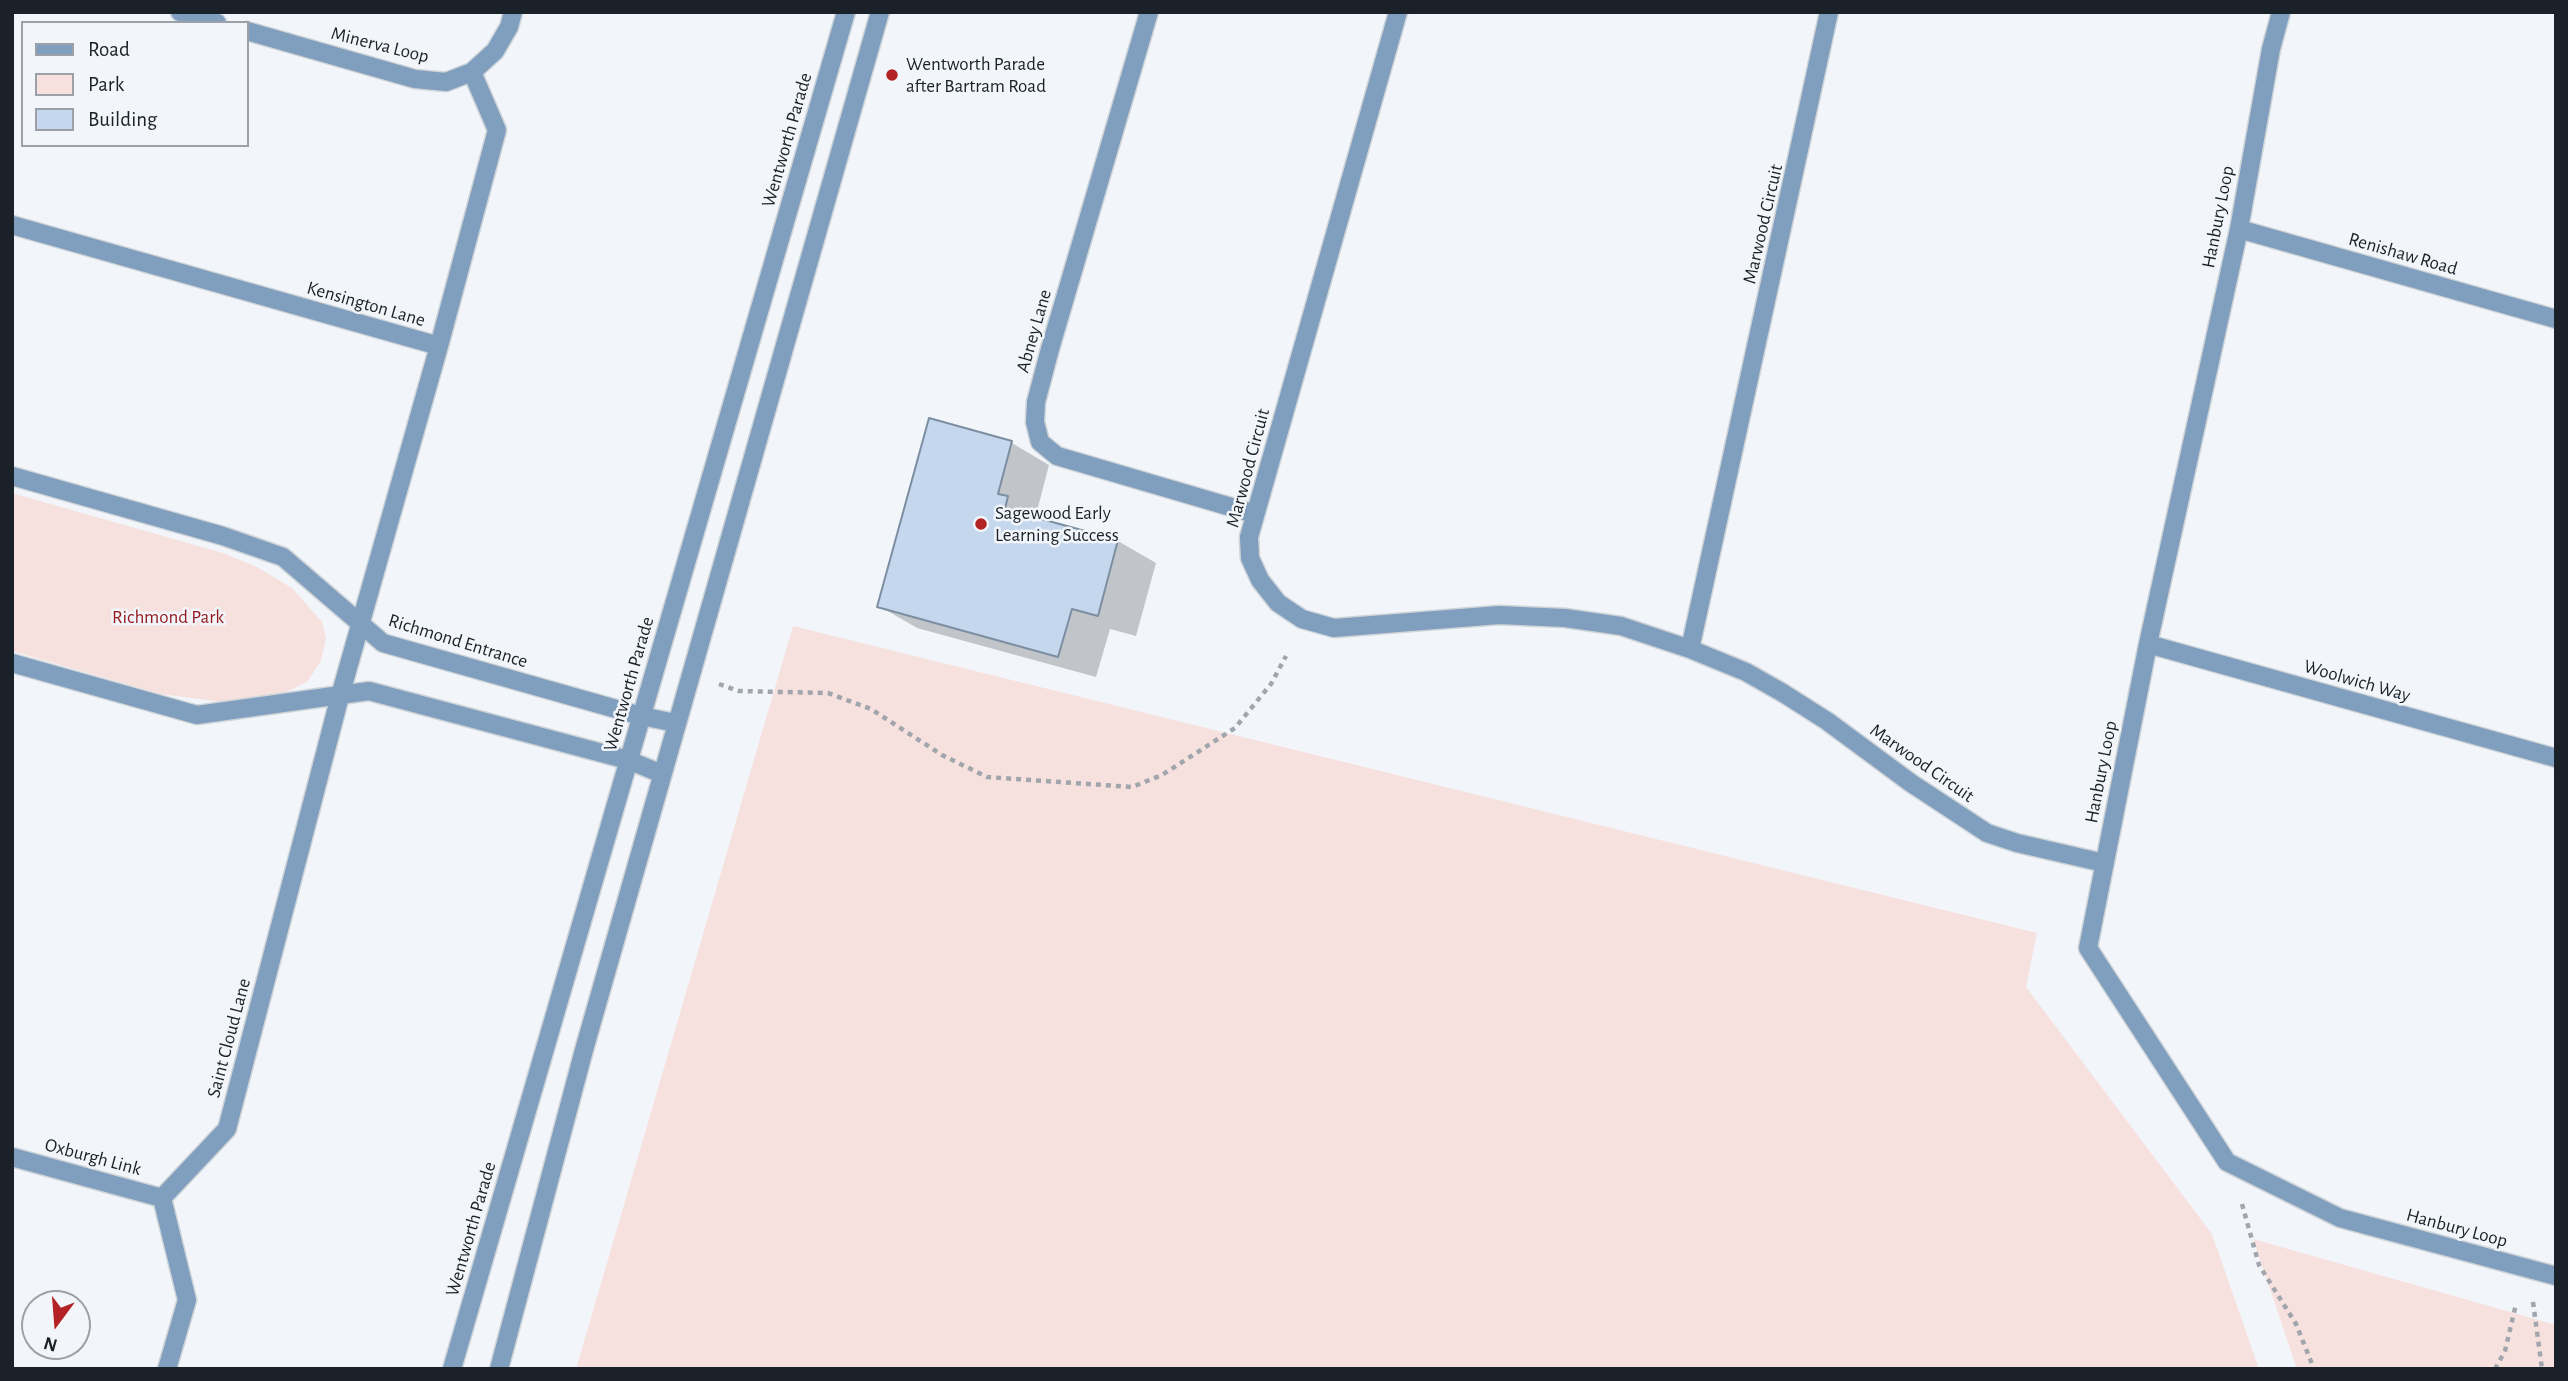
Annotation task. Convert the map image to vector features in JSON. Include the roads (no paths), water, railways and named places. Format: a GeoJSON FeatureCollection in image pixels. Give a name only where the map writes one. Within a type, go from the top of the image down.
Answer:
{"type":"FeatureCollection","features":[{"type":"Feature","properties":{"kind":"street"},"geometry":{"type":"LineString","coordinates":[[180,12],[210,21]]}},
{"type":"Feature","properties":{"kind":"street","name":"Minerva Loop"},"geometry":{"type":"LineString","coordinates":[[248,31],[415,79],[446,82],[472,72],[495,51],[509,27],[513,12]]}},
{"type":"Feature","properties":{"kind":"street","name":"Wentworth Parade"},"geometry":{"type":"LineString","coordinates":[[452,1369],[846,12]]}},
{"type":"Feature","properties":{"kind":"street"},"geometry":{"type":"LineString","coordinates":[[499,1369],[584,1050],[880,12]]}},
{"type":"Feature","properties":{"kind":"street","name":"Abney Lane"},"geometry":{"type":"LineString","coordinates":[[1149,12],[1050,349],[1036,402],[1035,422],[1040,442],[1057,456],[1255,514]]}},
{"type":"Feature","properties":{"kind":"street","name":"Marwood Circuit"},"geometry":{"type":"LineString","coordinates":[[1398,12],[1249,537],[1250,558],[1261,580],[1278,603],[1302,619],[1334,628],[1499,615],[1565,618],[1621,626],[1690,649],[1746,672],[1827,721],[1910,783],[1987,833],[2017,843],[2104,863]]}},
{"type":"Feature","properties":{"kind":"street","name":"Marwood Circuit"},"geometry":{"type":"LineString","coordinates":[[1690,649],[1829,12]]}},
{"type":"Feature","properties":{"kind":"street","name":"Hanbury Loop"},"geometry":{"type":"LineString","coordinates":[[2281,12],[2271,48],[2239,229],[2148,644],[2088,948],[2227,1162],[2340,1218],[2556,1276]]}},
{"type":"Feature","properties":{"kind":"street"},"geometry":{"type":"LineString","coordinates":[[439,346],[497,130],[472,72]]}},
{"type":"Feature","properties":{"kind":"street","name":"Kensington Lane"},"geometry":{"type":"LineString","coordinates":[[12,225],[439,346],[340,696]]}},
{"type":"Feature","properties":{"kind":"street","name":"Renishaw Road"},"geometry":{"type":"LineString","coordinates":[[2239,229],[2556,319]]}},
{"type":"Feature","properties":{"kind":"street","name":"Richmond Entrance"},"geometry":{"type":"LineString","coordinates":[[12,476],[223,536],[283,557],[361,627],[383,643],[641,716],[676,723]]}},
{"type":"Feature","properties":{"kind":"street","name":"Woolwich Way"},"geometry":{"type":"LineString","coordinates":[[2148,644],[2556,758]]}},
{"type":"Feature","properties":{"kind":"street"},"geometry":{"type":"LineString","coordinates":[[12,663],[197,715],[369,691],[628,760],[662,774]]}},
{"type":"Feature","properties":{"kind":"street","name":"Saint Cloud Lane"},"geometry":{"type":"LineString","coordinates":[[162,1198],[227,1129],[340,696]]}},
{"type":"Feature","properties":{"kind":"street","name":"Oxburgh Link"},"geometry":{"type":"LineString","coordinates":[[12,1157],[162,1198]]}},
{"type":"Feature","properties":{"kind":"street"},"geometry":{"type":"LineString","coordinates":[[162,1198],[187,1300],[167,1369]]}},
{"type":"Feature","properties":{"kind":"place","name":"Wentworth Parade after Bartram Road"},"geometry":{"type":"Point","coordinates":[892,75]}},
{"type":"Feature","properties":{"kind":"place","name":"Sagewood Early Learning Success"},"geometry":{"type":"Point","coordinates":[981,524]}},
{"type":"Feature","properties":{"kind":"park label","name":"Richmond Park"},"geometry":{"type":"Point","coordinates":[168,617]}}]}
